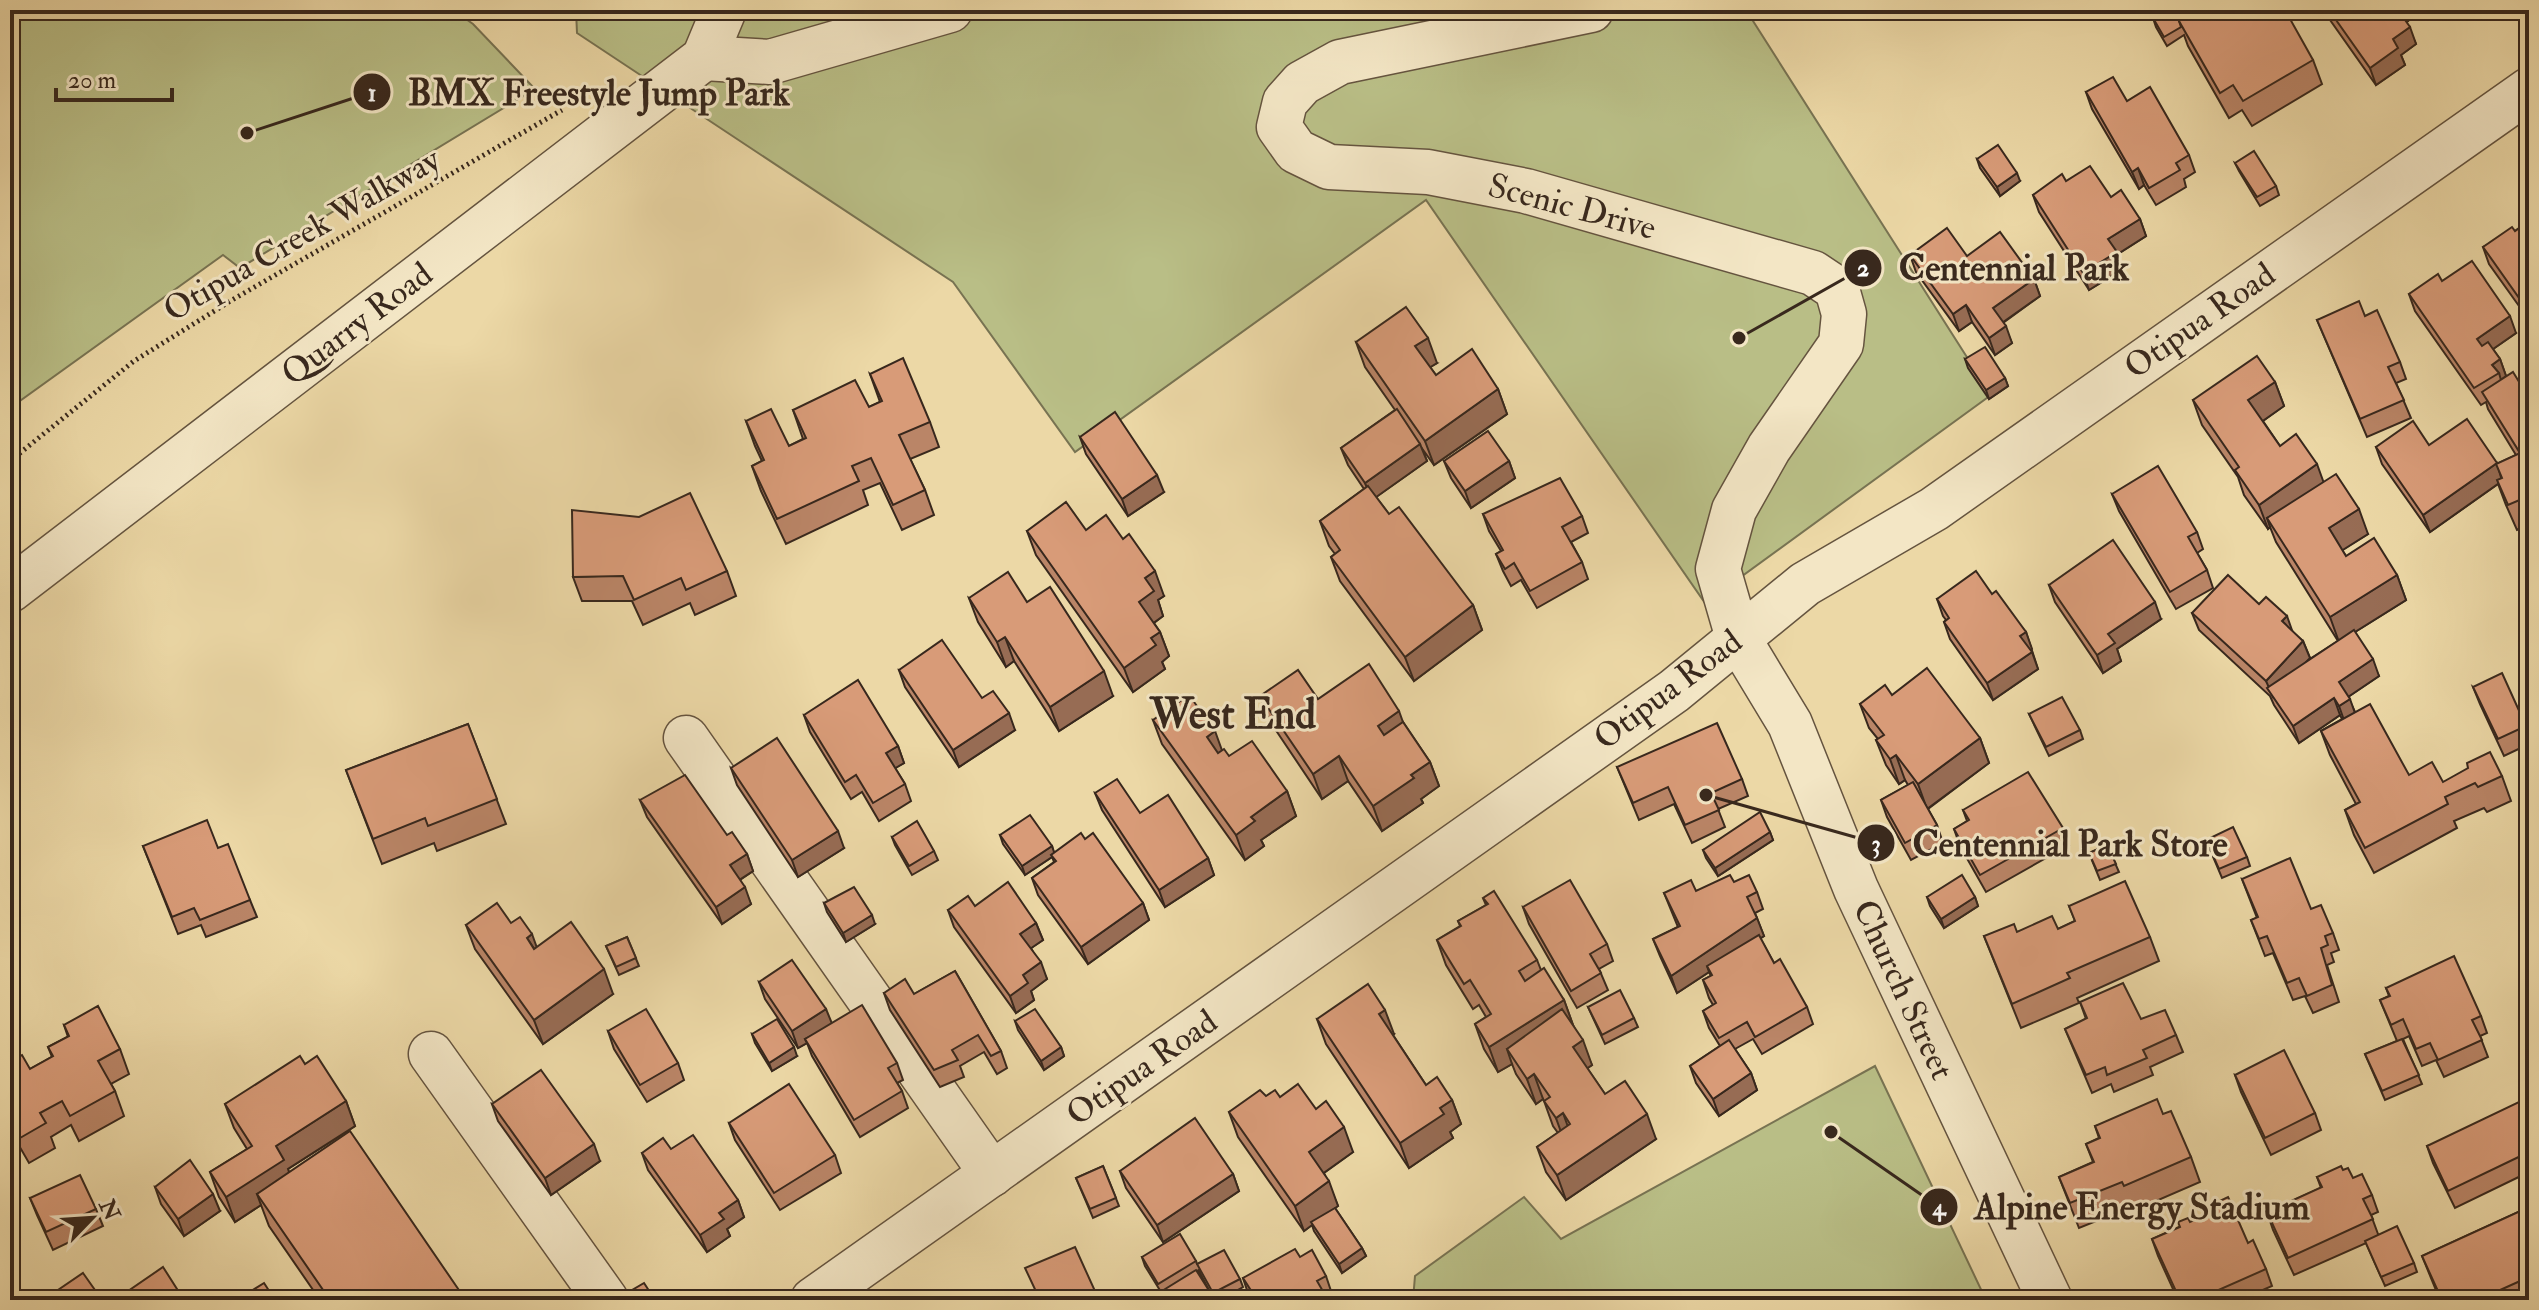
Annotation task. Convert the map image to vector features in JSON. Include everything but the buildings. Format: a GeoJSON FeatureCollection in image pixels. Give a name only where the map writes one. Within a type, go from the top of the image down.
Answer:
{"type":"FeatureCollection","features":[{"type":"Feature","properties":{"kind":"street"},"geometry":{"type":"LineString","coordinates":[[724,10],[704,58],[770,62],[950,10]]}},
{"type":"Feature","properties":{"kind":"street","name":"Scenic Drive"},"geometry":{"type":"LineString","coordinates":[[1591,10],[1340,62],[1302,83],[1285,102],[1279,127],[1296,151],[1329,167],[1428,172],[1526,191],[1813,273],[1837,289],[1844,314],[1841,344],[1769,448],[1734,510],[1718,569],[1738,638]]}},
{"type":"Feature","properties":{"kind":"street","name":"Quarry Road"},"geometry":{"type":"LineString","coordinates":[[10,590],[704,58]]}},
{"type":"Feature","properties":{"kind":"street","name":"Otipua Road"},"geometry":{"type":"LineString","coordinates":[[813,1300],[1674,691],[1805,584],[1934,509],[2529,90]]}},
{"type":"Feature","properties":{"kind":"street","name":"Church Street"},"geometry":{"type":"LineString","coordinates":[[1738,638],[1790,724],[1856,889],[2050,1300]]}},
{"type":"Feature","properties":{"kind":"street"},"geometry":{"type":"LineString","coordinates":[[686,738],[992,1174]]}},
{"type":"Feature","properties":{"kind":"street"},"geometry":{"type":"LineString","coordinates":[[431,1054],[606,1300]]}},
{"type":"Feature","properties":{"kind":"path","name":"Otipua Creek Walkway"},"geometry":{"type":"LineString","coordinates":[[10,461],[134,361],[232,300],[543,124],[568,106]]}},
{"type":"Feature","properties":{"kind":"green space"},"geometry":{"type":"Polygon","coordinates":[[[10,10],[453,10],[473,24],[535,89],[240,268],[223,255],[10,408],[10,10]]]}},
{"type":"Feature","properties":{"kind":"green space"},"geometry":{"type":"Polygon","coordinates":[[[576,10],[1746,10],[1991,395],[1705,603],[1426,200],[1075,452],[953,282],[577,33],[576,10]]]}},
{"type":"Feature","properties":{"kind":"green space"},"geometry":{"type":"Polygon","coordinates":[[[1875,1066],[1986,1300],[1413,1300],[1415,1276],[1524,1197],[1561,1239],[1875,1066]]]}},
{"type":"Feature","properties":{"kind":"place","name":"BMX Freestyle Jump Park"},"geometry":{"type":"Point","coordinates":[247,133]}},
{"type":"Feature","properties":{"kind":"place","name":"Centennial Park"},"geometry":{"type":"Point","coordinates":[1739,338]}},
{"type":"Feature","properties":{"kind":"place","name":"Centennial Park Store"},"geometry":{"type":"Point","coordinates":[1706,795]}},
{"type":"Feature","properties":{"kind":"place","name":"Alpine Energy Stadium"},"geometry":{"type":"Point","coordinates":[1831,1132]}},
{"type":"Feature","properties":{"kind":"district","name":"West End"},"geometry":{"type":"Point","coordinates":[1233,715]}}]}
